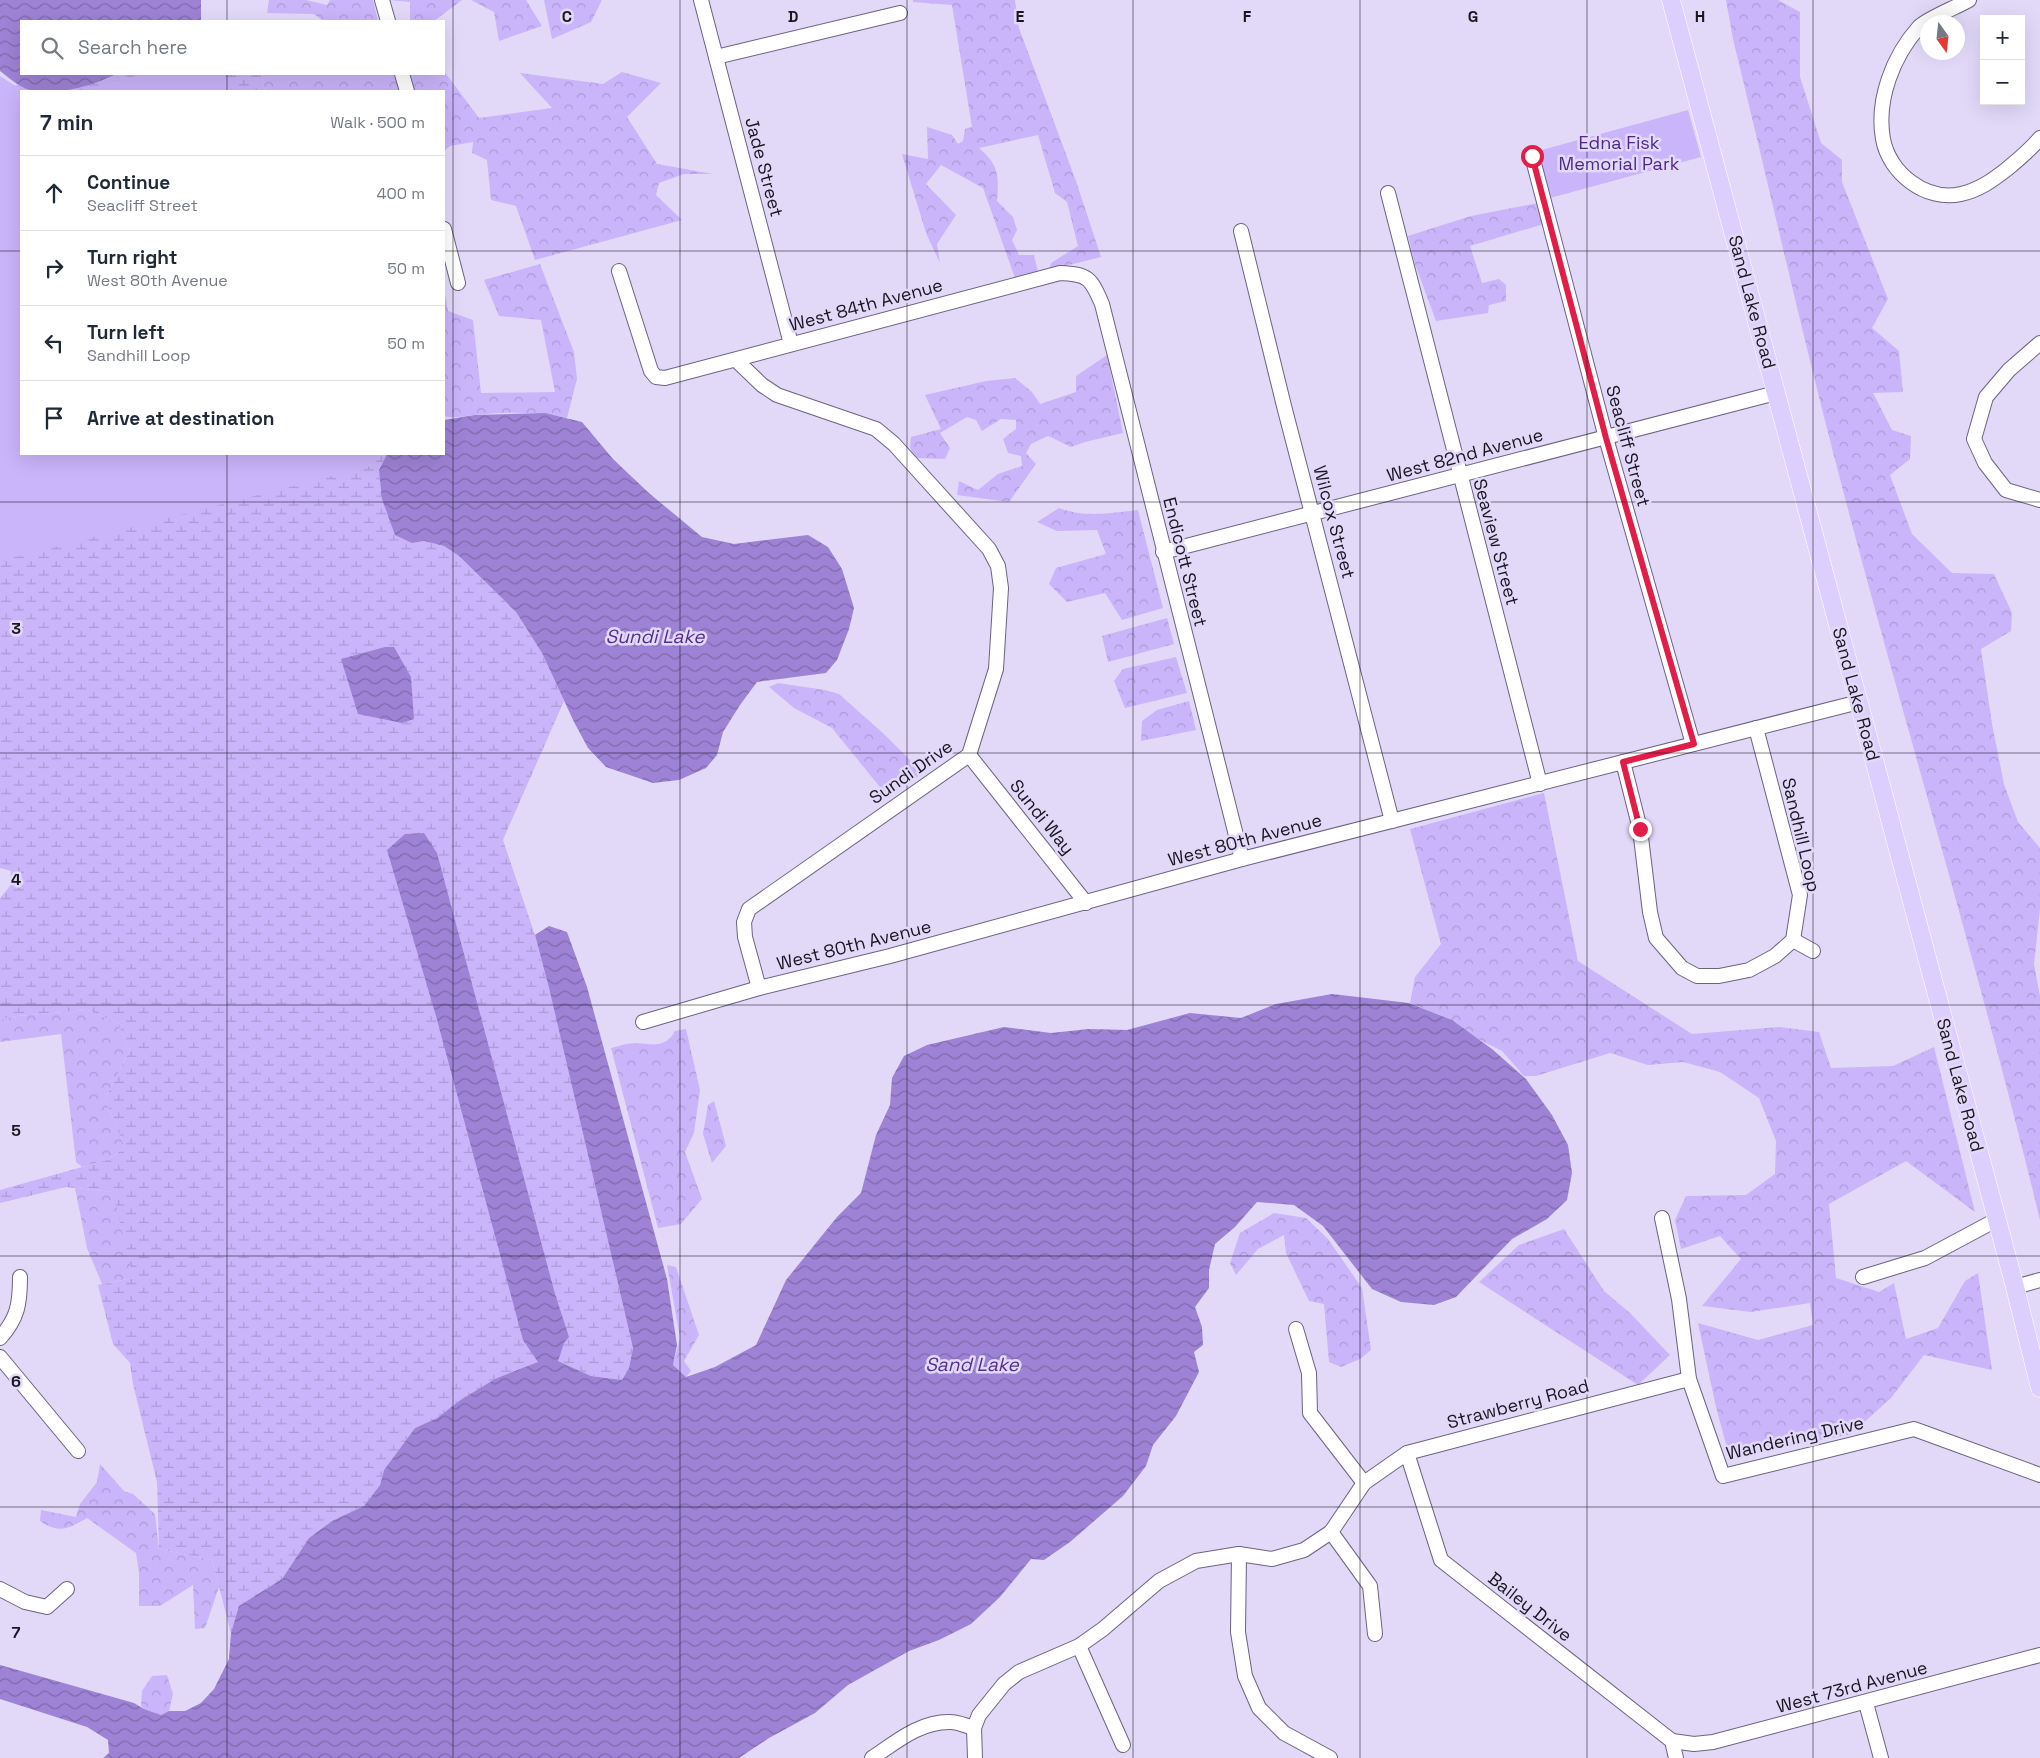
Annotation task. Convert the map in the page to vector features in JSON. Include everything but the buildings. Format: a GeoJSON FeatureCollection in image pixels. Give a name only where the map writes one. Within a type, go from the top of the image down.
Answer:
{"type":"FeatureCollection","features":[{"type":"Feature","properties":{"kind":"main road","name":"Sand Lake Road"},"geometry":{"type":"LineString","coordinates":[[1671,0],[2015,1287],[2040,1388]]}},
{"type":"Feature","properties":{"kind":"street"},"geometry":{"type":"LineString","coordinates":[[382,0],[388,20]]}},
{"type":"Feature","properties":{"kind":"street","name":"Jade Street"},"geometry":{"type":"LineString","coordinates":[[701,0],[791,344]]}},
{"type":"Feature","properties":{"kind":"street"},"geometry":{"type":"LineString","coordinates":[[1969,0],[1920,26],[1897,58],[1883,94],[1882,139],[1891,162],[1907,180],[1932,195],[1960,194],[1988,184],[2031,149],[2040,138]]}},
{"type":"Feature","properties":{"kind":"street"},"geometry":{"type":"LineString","coordinates":[[716,57],[900,12]]}},
{"type":"Feature","properties":{"kind":"street"},"geometry":{"type":"LineString","coordinates":[[402,75],[407,90]]}},
{"type":"Feature","properties":{"kind":"street","name":"Seacliff Street"},"geometry":{"type":"LineString","coordinates":[[1532,156],[1606,438],[1694,744]]}},
{"type":"Feature","properties":{"kind":"street","name":"Seaview Street"},"geometry":{"type":"LineString","coordinates":[[1388,193],[1540,784]]}},
{"type":"Feature","properties":{"kind":"street","name":"Wilcox Street"},"geometry":{"type":"LineString","coordinates":[[1242,231],[1284,406],[1392,821]]}},
{"type":"Feature","properties":{"kind":"street"},"geometry":{"type":"LineString","coordinates":[[445,233],[458,283]]}},
{"type":"Feature","properties":{"kind":"street","name":"West 84th Avenue"},"geometry":{"type":"LineString","coordinates":[[619,270],[651,371],[656,377],[665,378],[1060,273],[1087,276]]}},
{"type":"Feature","properties":{"kind":"street","name":"Endicott Street"},"geometry":{"type":"LineString","coordinates":[[1087,276],[1095,287],[1102,304],[1163,552],[1242,859]]}},
{"type":"Feature","properties":{"kind":"street"},"geometry":{"type":"LineString","coordinates":[[2040,343],[2009,370],[1986,397],[1974,439],[1985,463],[2006,490],[2040,500]]}},
{"type":"Feature","properties":{"kind":"street","name":"Sundi Drive"},"geometry":{"type":"LineString","coordinates":[[736,360],[762,385],[777,395],[876,429],[894,444],[989,549],[998,566],[1001,588],[996,669],[969,755],[749,909],[744,922],[745,937],[759,988]]}},
{"type":"Feature","properties":{"kind":"street","name":"West 82nd Avenue"},"geometry":{"type":"LineString","coordinates":[[1163,552],[1776,394]]}},
{"type":"Feature","properties":{"kind":"street","name":"West 80th Avenue"},"geometry":{"type":"LineString","coordinates":[[642,1022],[759,988],[890,956],[1242,859],[1859,702]]}},
{"type":"Feature","properties":{"kind":"street","name":"Sandhill Loop"},"geometry":{"type":"LineString","coordinates":[[1756,728],[1800,895],[1793,940]]}},
{"type":"Feature","properties":{"kind":"street","name":"Sundi Way"},"geometry":{"type":"LineString","coordinates":[[969,755],[1086,903]]}},
{"type":"Feature","properties":{"kind":"street"},"geometry":{"type":"LineString","coordinates":[[1623,762],[1640,829],[1650,912],[1656,938],[1682,968],[1697,976],[1719,976],[1749,970],[1775,956],[1793,940],[1812,952]]}},
{"type":"Feature","properties":{"kind":"street","name":"Wandering Drive"},"geometry":{"type":"LineString","coordinates":[[1662,1218],[1679,1300],[1689,1379],[1723,1476],[1914,1429],[2040,1476]]}},
{"type":"Feature","properties":{"kind":"street"},"geometry":{"type":"LineString","coordinates":[[1864,1277],[1926,1258],[1996,1220]]}},
{"type":"Feature","properties":{"kind":"street"},"geometry":{"type":"LineString","coordinates":[[0,1338],[16,1316],[20,1297],[20,1277]]}},
{"type":"Feature","properties":{"kind":"street"},"geometry":{"type":"LineString","coordinates":[[2015,1287],[2040,1280]]}},
{"type":"Feature","properties":{"kind":"street"},"geometry":{"type":"LineString","coordinates":[[975,1758],[974,1728],[978,1715],[1004,1684],[1019,1672],[1079,1646],[1104,1630],[1159,1581],[1196,1561],[1240,1554],[1272,1558],[1304,1550],[1331,1532],[1364,1483],[1310,1413],[1309,1373],[1296,1329]]}},
{"type":"Feature","properties":{"kind":"street"},"geometry":{"type":"LineString","coordinates":[[0,1356],[78,1452]]}},
{"type":"Feature","properties":{"kind":"street","name":"Strawberry Road"},"geometry":{"type":"LineString","coordinates":[[1364,1483],[1407,1453],[1689,1379]]}},
{"type":"Feature","properties":{"kind":"street","name":"Bailey Drive"},"geometry":{"type":"LineString","coordinates":[[1407,1453],[1441,1560],[1672,1741]]}},
{"type":"Feature","properties":{"kind":"street"},"geometry":{"type":"LineString","coordinates":[[1331,1532],[1370,1586],[1375,1634]]}},
{"type":"Feature","properties":{"kind":"street"},"geometry":{"type":"LineString","coordinates":[[1240,1554],[1238,1632],[1245,1676],[1259,1708],[1284,1733],[1327,1757]]}},
{"type":"Feature","properties":{"kind":"street"},"geometry":{"type":"LineString","coordinates":[[0,1589],[25,1602],[47,1607],[66,1589]]}},
{"type":"Feature","properties":{"kind":"street"},"geometry":{"type":"LineString","coordinates":[[1079,1646],[1123,1745]]}},
{"type":"Feature","properties":{"kind":"street","name":"West 73rd Avenue"},"geometry":{"type":"LineString","coordinates":[[1672,1741],[1694,1744],[1712,1742],[2040,1656]]}},
{"type":"Feature","properties":{"kind":"street"},"geometry":{"type":"LineString","coordinates":[[1866,1703],[1880,1758]]}},
{"type":"Feature","properties":{"kind":"street"},"geometry":{"type":"LineString","coordinates":[[872,1758],[907,1734],[932,1723],[952,1722],[974,1728]]}},
{"type":"Feature","properties":{"kind":"street"},"geometry":{"type":"LineString","coordinates":[[1672,1741],[1676,1758]]}},
{"type":"Feature","properties":{"kind":"green space"},"geometry":{"type":"Polygon","coordinates":[[[269,0],[306,0],[327,5],[330,0],[373,0],[378,20],[322,20],[314,14],[267,13],[269,0]]]}},
{"type":"Feature","properties":{"kind":"green space"},"geometry":{"type":"Polygon","coordinates":[[[389,0],[462,0],[435,20],[410,20],[410,2],[389,0]]]}},
{"type":"Feature","properties":{"kind":"green space"},"geometry":{"type":"Polygon","coordinates":[[[471,0],[526,0],[542,26],[499,41],[494,12],[471,0]]]}},
{"type":"Feature","properties":{"kind":"green space"},"geometry":{"type":"Polygon","coordinates":[[[544,0],[602,0],[591,22],[552,39],[544,0]]]}},
{"type":"Feature","properties":{"kind":"green space"},"geometry":{"type":"Polygon","coordinates":[[[913,0],[1015,0],[1019,28],[1076,181],[1101,257],[1049,270],[1051,263],[1078,246],[1067,202],[1055,193],[1038,135],[979,148],[991,160],[994,166],[998,185],[997,201],[1013,217],[1017,230],[1012,240],[1019,255],[1034,255],[1038,272],[1015,278],[983,188],[941,165],[926,184],[956,215],[937,244],[940,263],[926,233],[902,154],[928,159],[927,127],[952,135],[958,144],[963,141],[965,129],[972,127],[952,5],[913,2],[913,0]]]}},
{"type":"Feature","properties":{"kind":"green space"},"geometry":{"type":"Polygon","coordinates":[[[1726,0],[1778,0],[1800,12],[1800,77],[1821,143],[1842,160],[1842,182],[1888,299],[1872,328],[1899,351],[1903,392],[1873,393],[1892,430],[1911,436],[1910,459],[1890,475],[1912,534],[1952,573],[1994,574],[2012,613],[2011,631],[1981,649],[1992,724],[2004,784],[2018,822],[2040,848],[2040,909],[2034,964],[2040,996],[2040,1220],[1991,1028],[1834,456],[1733,39],[1726,0]]]}},
{"type":"Feature","properties":{"kind":"green space"},"geometry":{"type":"Polygon","coordinates":[[[445,72],[479,118],[552,108],[520,73],[603,84],[622,72],[661,83],[627,117],[657,164],[713,174],[684,174],[659,183],[656,195],[682,220],[535,260],[516,206],[491,200],[487,160],[472,153],[473,142],[450,146],[445,150],[445,90],[265,90],[261,75],[445,75],[445,72]]]}},
{"type":"Feature","properties":{"kind":"green space"},"geometry":{"type":"Polygon","coordinates":[[[114,75],[261,75],[265,90],[66,90],[114,75]]]}},
{"type":"Feature","properties":{"kind":"green space"},"geometry":{"type":"Polygon","coordinates":[[[139,75],[225,75],[232,90],[82,90],[139,75]]]}},
{"type":"Feature","properties":{"kind":"green space"},"geometry":{"type":"Polygon","coordinates":[[[0,76],[21,90],[20,455],[366,455],[371,466],[0,561],[0,76]]]}},
{"type":"Feature","properties":{"kind":"green space"},"geometry":{"type":"Polygon","coordinates":[[[20,85],[30,90],[20,90],[20,455],[386,455],[379,470],[412,543],[424,541],[444,546],[459,556],[516,612],[542,653],[564,701],[503,840],[535,935],[549,988],[633,1348],[629,1368],[622,1380],[591,1376],[558,1361],[459,1401],[437,1418],[415,1428],[384,1470],[380,1485],[364,1506],[332,1521],[309,1538],[282,1579],[240,1606],[231,1633],[212,1560],[159,1549],[157,1482],[133,1384],[130,1363],[113,1344],[98,1285],[133,1278],[113,1192],[66,1187],[0,1203],[0,1190],[107,1160],[125,1148],[105,1099],[130,1050],[117,1022],[87,1010],[0,1019],[0,898],[10,886],[11,871],[0,868],[0,88],[20,85]]]}},
{"type":"Feature","properties":{"kind":"green space","name":"Edna Fisk Memorial Park"},"geometry":{"type":"Polygon","coordinates":[[[1688,110],[1701,157],[1550,198],[1538,151],[1688,110]]]}},
{"type":"Feature","properties":{"kind":"green space"},"geometry":{"type":"Polygon","coordinates":[[[1538,203],[1544,224],[1470,246],[1482,283],[1499,279],[1506,285],[1506,301],[1489,305],[1488,313],[1436,321],[1415,264],[1408,236],[1471,216],[1538,203]]]}},
{"type":"Feature","properties":{"kind":"green space"},"geometry":{"type":"Polygon","coordinates":[[[540,264],[574,352],[577,379],[567,418],[521,413],[445,416],[445,294],[448,311],[473,320],[481,393],[555,392],[541,320],[499,316],[484,280],[540,264]]]}},
{"type":"Feature","properties":{"kind":"green space"},"geometry":{"type":"Polygon","coordinates":[[[1107,355],[1123,433],[1071,447],[1048,436],[1031,444],[1026,453],[1036,464],[1009,502],[957,495],[959,481],[978,490],[998,474],[1022,466],[1021,456],[1008,453],[1003,439],[1016,429],[1016,420],[1001,419],[982,431],[976,420],[967,417],[940,433],[950,448],[945,459],[915,458],[910,448],[911,437],[941,429],[925,395],[986,381],[1015,378],[1032,392],[1040,404],[1076,392],[1076,376],[1107,355]]]}},
{"type":"Feature","properties":{"kind":"green space"},"geometry":{"type":"Polygon","coordinates":[[[1059,508],[1088,514],[1138,510],[1163,608],[1122,620],[1105,593],[1067,602],[1049,584],[1056,568],[1106,554],[1097,530],[1057,531],[1037,522],[1059,508]]]}},
{"type":"Feature","properties":{"kind":"green space"},"geometry":{"type":"Polygon","coordinates":[[[1167,618],[1174,644],[1108,662],[1102,636],[1167,618]]]}},
{"type":"Feature","properties":{"kind":"green space"},"geometry":{"type":"Polygon","coordinates":[[[1176,657],[1187,693],[1125,708],[1114,681],[1123,669],[1176,657]]]}},
{"type":"Feature","properties":{"kind":"green space"},"geometry":{"type":"Polygon","coordinates":[[[778,683],[839,694],[885,735],[923,773],[888,797],[832,728],[794,708],[769,687],[778,683]]]}},
{"type":"Feature","properties":{"kind":"green space"},"geometry":{"type":"Polygon","coordinates":[[[1189,701],[1196,730],[1141,741],[1142,721],[1157,710],[1189,701]]]}},
{"type":"Feature","properties":{"kind":"green space"},"geometry":{"type":"Polygon","coordinates":[[[1544,793],[1578,961],[1692,1034],[1779,1027],[1819,1032],[1831,1068],[1893,1066],[1934,1047],[1975,1212],[1906,1161],[1829,1204],[1836,1278],[1879,1292],[1894,1283],[1906,1339],[1938,1328],[1965,1281],[1978,1273],[1992,1370],[1924,1355],[1891,1398],[1851,1434],[1730,1459],[1716,1407],[1698,1323],[1758,1340],[1813,1325],[1810,1303],[1751,1312],[1702,1306],[1741,1259],[1720,1236],[1681,1249],[1675,1220],[1686,1196],[1746,1195],[1775,1174],[1776,1141],[1759,1098],[1720,1072],[1683,1062],[1648,1065],[1610,1053],[1536,1076],[1524,1076],[1502,1051],[1472,1036],[1452,1020],[1410,1003],[1415,977],[1441,944],[1410,829],[1544,793]]]}},
{"type":"Feature","properties":{"kind":"green space"},"geometry":{"type":"Polygon","coordinates":[[[87,1010],[117,1022],[130,1050],[105,1099],[125,1148],[107,1160],[82,1167],[76,1162],[61,1034],[0,1042],[0,1019],[87,1010]]]}},
{"type":"Feature","properties":{"kind":"green space"},"geometry":{"type":"Polygon","coordinates":[[[686,1029],[700,1090],[694,1133],[685,1152],[702,1199],[681,1224],[658,1228],[611,1048],[633,1043],[662,1043],[667,1041],[675,1031],[686,1029]]]}},
{"type":"Feature","properties":{"kind":"green space"},"geometry":{"type":"Polygon","coordinates":[[[714,1101],[726,1146],[712,1163],[703,1134],[708,1105],[714,1101]]]}},
{"type":"Feature","properties":{"kind":"green space"},"geometry":{"type":"Polygon","coordinates":[[[124,1174],[254,1577],[133,1278],[102,1284],[87,1248],[75,1188],[113,1192],[124,1174]]]}},
{"type":"Feature","properties":{"kind":"green space"},"geometry":{"type":"Polygon","coordinates":[[[1274,1213],[1306,1218],[1328,1239],[1362,1288],[1371,1350],[1360,1359],[1341,1367],[1329,1362],[1324,1304],[1309,1301],[1286,1253],[1284,1235],[1258,1249],[1236,1275],[1230,1263],[1240,1233],[1274,1213]]]}},
{"type":"Feature","properties":{"kind":"green space"},"geometry":{"type":"Polygon","coordinates":[[[1564,1229],[1604,1291],[1630,1313],[1670,1355],[1638,1385],[1479,1282],[1519,1245],[1564,1229]]]}},
{"type":"Feature","properties":{"kind":"green space"},"geometry":{"type":"Polygon","coordinates":[[[667,1265],[676,1267],[699,1335],[684,1361],[691,1371],[686,1377],[673,1365],[680,1338],[667,1265]]]}},
{"type":"Feature","properties":{"kind":"green space"},"geometry":{"type":"Polygon","coordinates":[[[100,1464],[124,1491],[133,1494],[155,1514],[159,1549],[212,1560],[219,1587],[205,1628],[195,1629],[193,1585],[160,1606],[139,1606],[139,1573],[136,1553],[87,1518],[69,1527],[58,1529],[40,1521],[41,1510],[76,1517],[80,1504],[97,1482],[100,1464]]]}},
{"type":"Feature","properties":{"kind":"green space"},"geometry":{"type":"Polygon","coordinates":[[[167,1675],[173,1694],[169,1711],[161,1715],[144,1709],[141,1706],[142,1691],[152,1676],[167,1675]]]}},
{"type":"Feature","properties":{"kind":"water"},"geometry":{"type":"Polygon","coordinates":[[[0,0],[201,0],[201,20],[20,20],[20,75],[114,75],[98,82],[68,90],[30,90],[16,83],[0,71],[0,0]]]}},
{"type":"Feature","properties":{"kind":"water","name":"Sundi Lake"},"geometry":{"type":"Polygon","coordinates":[[[545,413],[582,422],[613,459],[650,494],[702,537],[734,544],[808,535],[828,547],[842,569],[854,608],[849,629],[837,660],[826,673],[757,682],[723,732],[717,755],[706,768],[679,780],[653,783],[606,767],[588,748],[542,653],[516,612],[459,556],[444,546],[424,541],[412,543],[395,535],[382,499],[379,470],[386,455],[445,455],[445,420],[475,415],[545,413]]]}},
{"type":"Feature","properties":{"kind":"water"},"geometry":{"type":"Polygon","coordinates":[[[385,647],[394,647],[411,677],[414,719],[402,723],[358,714],[341,659],[385,647]]]}},
{"type":"Feature","properties":{"kind":"water","name":"Sand Lake"},"geometry":{"type":"Polygon","coordinates":[[[424,833],[437,853],[555,1294],[569,1337],[564,1343],[558,1361],[591,1376],[622,1380],[629,1368],[633,1348],[535,935],[549,926],[567,932],[587,987],[667,1279],[677,1345],[673,1365],[686,1377],[715,1367],[756,1345],[786,1280],[837,1217],[861,1193],[876,1135],[890,1105],[892,1078],[904,1056],[927,1045],[1004,1027],[1051,1033],[1089,1029],[1127,1030],[1190,1013],[1241,1018],[1276,1004],[1332,994],[1409,1003],[1452,1020],[1492,1049],[1526,1079],[1552,1115],[1568,1145],[1572,1173],[1567,1200],[1547,1219],[1512,1239],[1456,1297],[1434,1305],[1401,1302],[1372,1289],[1323,1226],[1294,1205],[1257,1202],[1235,1227],[1215,1244],[1209,1270],[1209,1288],[1195,1307],[1202,1327],[1203,1345],[1194,1352],[1199,1372],[1176,1416],[1153,1445],[1146,1466],[1123,1496],[1070,1542],[1044,1560],[1031,1559],[1000,1597],[971,1624],[939,1640],[909,1651],[848,1685],[815,1713],[769,1738],[739,1758],[103,1758],[109,1753],[108,1740],[87,1727],[0,1699],[0,1665],[134,1703],[161,1715],[169,1711],[185,1711],[201,1703],[214,1689],[229,1659],[231,1633],[239,1606],[282,1579],[309,1538],[332,1521],[364,1506],[380,1485],[384,1470],[415,1428],[437,1418],[459,1401],[495,1379],[538,1362],[523,1340],[436,1016],[387,850],[405,834],[424,833]]]}},
{"type":"Feature","properties":{"kind":"route"},"geometry":{"type":"LineString","coordinates":[[1532,156],[1606,438],[1694,744],[1623,762],[1640,829]]}}]}
